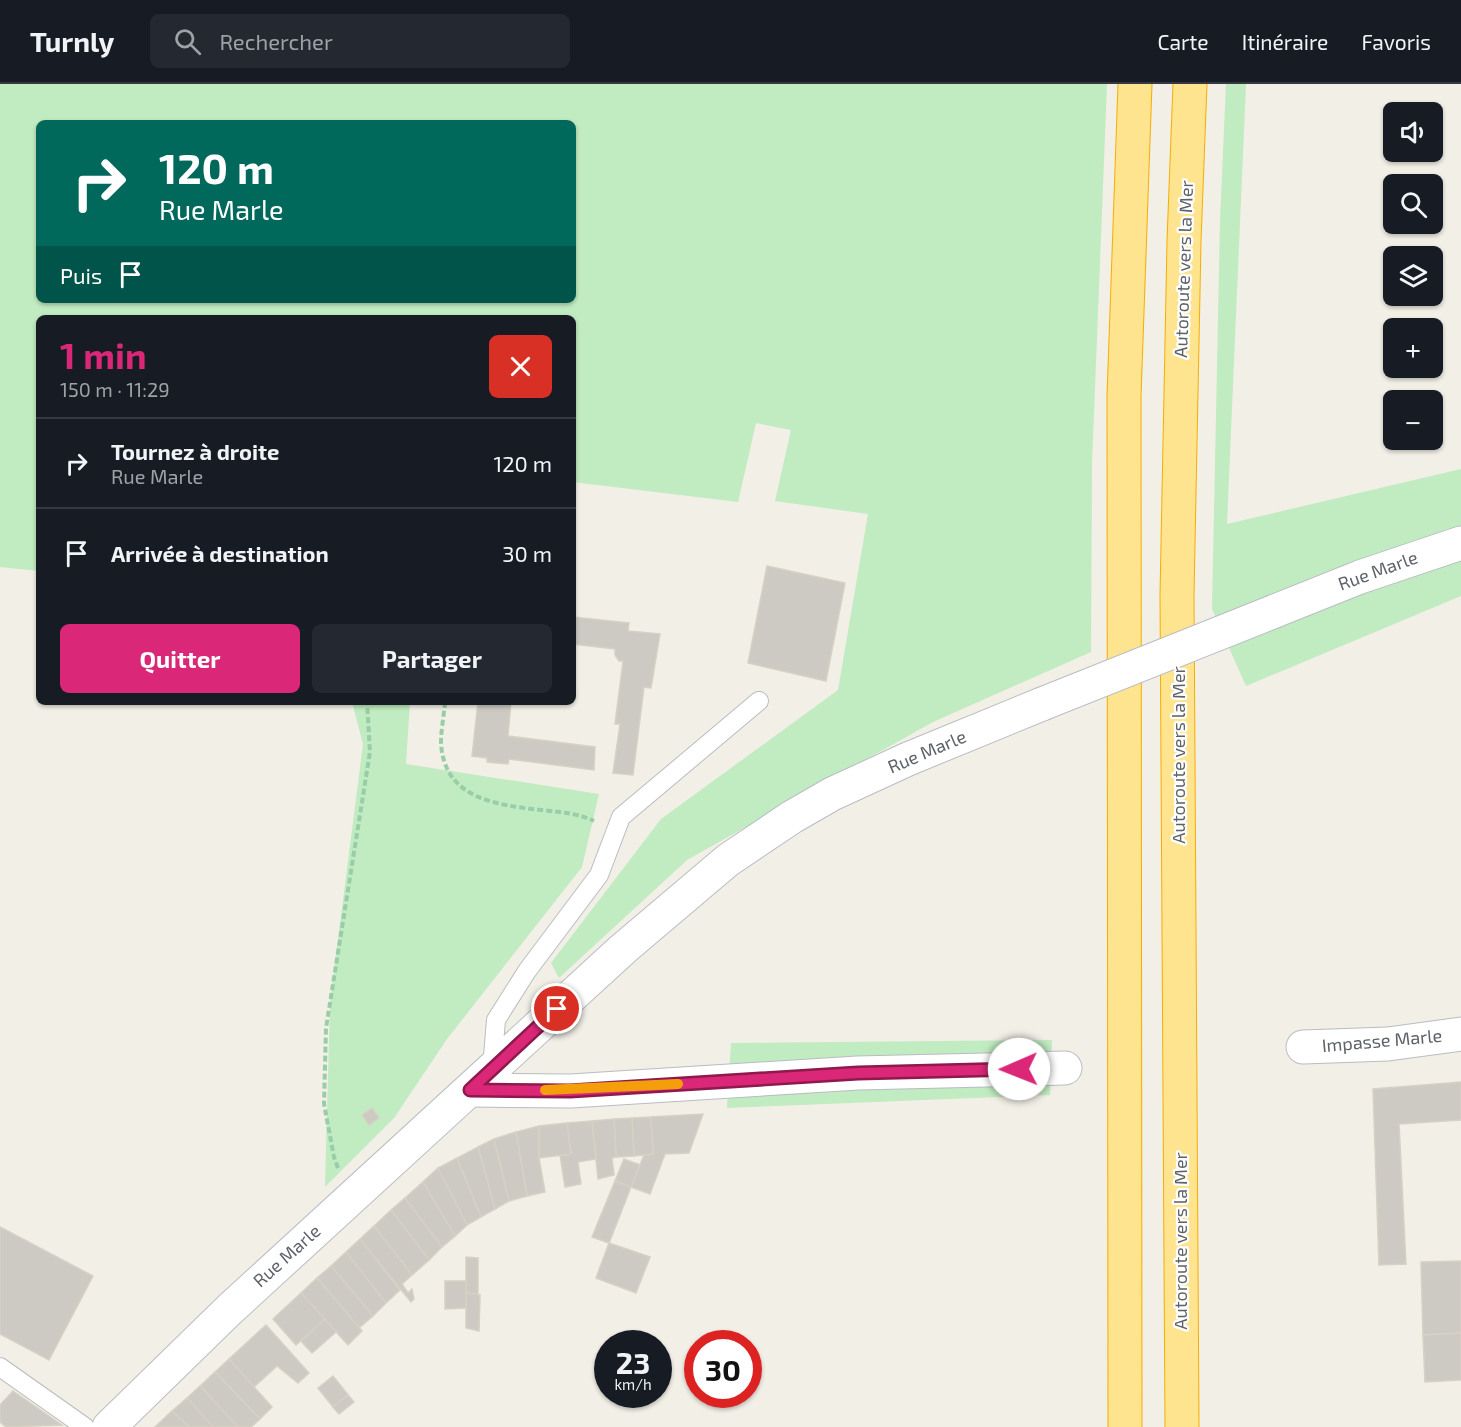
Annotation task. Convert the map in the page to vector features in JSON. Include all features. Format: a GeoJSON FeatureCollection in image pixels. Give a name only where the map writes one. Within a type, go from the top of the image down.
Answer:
{"type":"FeatureCollection","features":[{"type":"Feature","properties":{"kind":"highway"},"geometry":{"type":"LineString","coordinates":[[1125,1427],[1124,457],[1135,84]]}},
{"type":"Feature","properties":{"kind":"highway","name":"Autoroute vers la Mer"},"geometry":{"type":"LineString","coordinates":[[1182,1427],[1178,595],[1184,253],[1190,84]]}},
{"type":"Feature","properties":{"kind":"main road","name":"Rue Marle"},"geometry":{"type":"LineString","coordinates":[[109,1427],[200,1337],[679,900],[762,836],[831,794],[1042,704],[1360,577],[1461,543]]}},
{"type":"Feature","properties":{"kind":"main road","name":"Impasse Marle"},"geometry":{"type":"LineString","coordinates":[[1303,1047],[1388,1044],[1461,1034]]}},
{"type":"Feature","properties":{"kind":"main road"},"geometry":{"type":"LineString","coordinates":[[481,1080],[570,1091],[858,1073],[1065,1068]]}},
{"type":"Feature","properties":{"kind":"lane"},"geometry":{"type":"LineString","coordinates":[[481,1080],[496,1020],[527,971],[599,875],[621,817],[759,700]]}},
{"type":"Feature","properties":{"kind":"lane"},"geometry":{"type":"LineString","coordinates":[[0,1367],[85,1427]]}},
{"type":"Feature","properties":{"kind":"path"},"geometry":{"type":"LineString","coordinates":[[350,1199],[333,1157],[324,1104],[326,1028],[370,752],[367,705]]}},
{"type":"Feature","properties":{"kind":"path"},"geometry":{"type":"LineString","coordinates":[[445,705],[441,742],[444,761],[454,779],[472,796],[501,806],[579,814],[614,835]]}},
{"type":"Feature","properties":{"kind":"green space"},"geometry":{"type":"Polygon","coordinates":[[[0,84],[1107,84],[1092,464],[1091,652],[933,722],[687,860],[559,978],[551,963],[661,819],[838,690],[868,514],[775,501],[791,430],[756,423],[738,502],[576,482],[576,315],[36,315],[36,571],[0,567],[0,84]]]}},
{"type":"Feature","properties":{"kind":"green space"},"geometry":{"type":"Polygon","coordinates":[[[1226,84],[1246,84],[1227,524],[1461,469],[1461,596],[1246,686],[1212,609],[1220,221],[1226,84]]]}},
{"type":"Feature","properties":{"kind":"green space"},"geometry":{"type":"Polygon","coordinates":[[[353,705],[410,705],[406,764],[599,794],[582,867],[447,1039],[394,1118],[325,1187],[330,1002],[363,744],[353,705]]]}},
{"type":"Feature","properties":{"kind":"green space"},"geometry":{"type":"Polygon","coordinates":[[[1052,1040],[1050,1095],[727,1108],[731,1043],[1052,1040]]]}},
{"type":"Feature","properties":{"kind":"building"},"geometry":{"type":"Polygon","coordinates":[[[767,566],[845,583],[826,681],[748,663],[767,566]]]}},
{"type":"Feature","properties":{"kind":"building"},"geometry":{"type":"Polygon","coordinates":[[[576,617],[629,623],[628,631],[660,634],[651,688],[644,687],[633,775],[613,773],[620,724],[615,724],[623,661],[619,661],[615,655],[615,649],[576,644],[576,617]]]}},
{"type":"Feature","properties":{"kind":"building"},"geometry":{"type":"Polygon","coordinates":[[[478,705],[511,705],[508,736],[595,747],[594,770],[509,759],[508,764],[487,762],[487,758],[472,756],[478,705]]]}},
{"type":"Feature","properties":{"kind":"building"},"geometry":{"type":"Polygon","coordinates":[[[1461,1082],[1461,1120],[1399,1124],[1406,1264],[1379,1265],[1373,1089],[1461,1082]]]}},
{"type":"Feature","properties":{"kind":"building"},"geometry":{"type":"Polygon","coordinates":[[[372,1108],[379,1118],[369,1125],[362,1115],[372,1108]]]}},
{"type":"Feature","properties":{"kind":"building"},"geometry":{"type":"Polygon","coordinates":[[[703,1114],[689,1153],[665,1154],[650,1194],[631,1187],[644,1155],[653,1154],[651,1117],[703,1114]]]}},
{"type":"Feature","properties":{"kind":"building"},"geometry":{"type":"Polygon","coordinates":[[[651,1117],[653,1154],[634,1156],[632,1118],[651,1117]]]}},
{"type":"Feature","properties":{"kind":"building"},"geometry":{"type":"Polygon","coordinates":[[[632,1118],[634,1156],[616,1157],[614,1119],[632,1118]]]}},
{"type":"Feature","properties":{"kind":"building"},"geometry":{"type":"Polygon","coordinates":[[[614,1119],[616,1157],[612,1158],[614,1175],[598,1179],[592,1121],[614,1119]]]}},
{"type":"Feature","properties":{"kind":"building"},"geometry":{"type":"Polygon","coordinates":[[[592,1121],[596,1159],[578,1162],[581,1184],[565,1187],[560,1155],[571,1154],[567,1123],[592,1121]]]}},
{"type":"Feature","properties":{"kind":"building"},"geometry":{"type":"Polygon","coordinates":[[[567,1123],[571,1154],[539,1158],[539,1126],[567,1123]]]}},
{"type":"Feature","properties":{"kind":"building"},"geometry":{"type":"Polygon","coordinates":[[[539,1126],[539,1158],[545,1192],[527,1196],[516,1132],[539,1126]]]}},
{"type":"Feature","properties":{"kind":"building"},"geometry":{"type":"Polygon","coordinates":[[[516,1132],[527,1196],[509,1201],[494,1139],[516,1132]]]}},
{"type":"Feature","properties":{"kind":"building"},"geometry":{"type":"Polygon","coordinates":[[[494,1139],[509,1201],[495,1209],[478,1147],[494,1139]]]}},
{"type":"Feature","properties":{"kind":"building"},"geometry":{"type":"Polygon","coordinates":[[[478,1147],[495,1209],[481,1217],[457,1158],[478,1147]]]}},
{"type":"Feature","properties":{"kind":"building"},"geometry":{"type":"Polygon","coordinates":[[[457,1158],[481,1217],[467,1225],[438,1168],[457,1158]]]}},
{"type":"Feature","properties":{"kind":"building"},"geometry":{"type":"Polygon","coordinates":[[[624,1159],[640,1165],[631,1187],[615,1181],[624,1159]]]}},
{"type":"Feature","properties":{"kind":"building"},"geometry":{"type":"Polygon","coordinates":[[[438,1168],[467,1225],[455,1236],[423,1182],[438,1168]]]}},
{"type":"Feature","properties":{"kind":"building"},"geometry":{"type":"Polygon","coordinates":[[[615,1181],[631,1187],[609,1243],[592,1237],[615,1181]]]}},
{"type":"Feature","properties":{"kind":"building"},"geometry":{"type":"Polygon","coordinates":[[[423,1182],[455,1236],[442,1247],[405,1198],[423,1182]]]}},
{"type":"Feature","properties":{"kind":"building"},"geometry":{"type":"Polygon","coordinates":[[[405,1198],[442,1247],[429,1260],[391,1210],[405,1198]]]}},
{"type":"Feature","properties":{"kind":"building"},"geometry":{"type":"Polygon","coordinates":[[[391,1210],[429,1260],[412,1275],[374,1226],[391,1210]]]}},
{"type":"Feature","properties":{"kind":"building"},"geometry":{"type":"Polygon","coordinates":[[[374,1226],[412,1275],[402,1284],[408,1293],[412,1289],[414,1299],[411,1302],[360,1239],[374,1226]]]}},
{"type":"Feature","properties":{"kind":"building"},"geometry":{"type":"Polygon","coordinates":[[[0,1227],[93,1276],[49,1360],[0,1334],[0,1227]]]}},
{"type":"Feature","properties":{"kind":"building"},"geometry":{"type":"Polygon","coordinates":[[[360,1239],[400,1290],[386,1303],[346,1252],[360,1239]]]}},
{"type":"Feature","properties":{"kind":"building"},"geometry":{"type":"Polygon","coordinates":[[[609,1243],[650,1257],[636,1293],[596,1278],[609,1243]]]}},
{"type":"Feature","properties":{"kind":"building"},"geometry":{"type":"Polygon","coordinates":[[[346,1252],[386,1303],[373,1316],[331,1266],[346,1252]]]}},
{"type":"Feature","properties":{"kind":"building"},"geometry":{"type":"Polygon","coordinates":[[[466,1257],[478,1258],[478,1295],[466,1293],[466,1257]]]}},
{"type":"Feature","properties":{"kind":"building"},"geometry":{"type":"Polygon","coordinates":[[[1461,1261],[1461,1333],[1423,1335],[1421,1262],[1461,1261]]]}},
{"type":"Feature","properties":{"kind":"building"},"geometry":{"type":"Polygon","coordinates":[[[331,1266],[373,1316],[359,1328],[317,1278],[331,1266]]]}},
{"type":"Feature","properties":{"kind":"building"},"geometry":{"type":"Polygon","coordinates":[[[317,1278],[362,1331],[348,1345],[301,1293],[317,1278]]]}},
{"type":"Feature","properties":{"kind":"building"},"geometry":{"type":"Polygon","coordinates":[[[445,1281],[466,1281],[466,1308],[445,1309],[445,1281]]]}},
{"type":"Feature","properties":{"kind":"building"},"geometry":{"type":"Polygon","coordinates":[[[301,1293],[325,1319],[296,1345],[273,1319],[301,1293]]]}},
{"type":"Feature","properties":{"kind":"building"},"geometry":{"type":"Polygon","coordinates":[[[466,1293],[480,1295],[479,1331],[466,1328],[466,1293]]]}},
{"type":"Feature","properties":{"kind":"building"},"geometry":{"type":"Polygon","coordinates":[[[325,1319],[336,1332],[312,1353],[301,1341],[325,1319]]]}},
{"type":"Feature","properties":{"kind":"building"},"geometry":{"type":"Polygon","coordinates":[[[266,1325],[309,1373],[298,1383],[277,1366],[254,1387],[229,1359],[266,1325]]]}},
{"type":"Feature","properties":{"kind":"building"},"geometry":{"type":"Polygon","coordinates":[[[1461,1333],[1461,1380],[1425,1382],[1423,1335],[1461,1333]]]}},
{"type":"Feature","properties":{"kind":"building"},"geometry":{"type":"Polygon","coordinates":[[[229,1359],[272,1407],[260,1419],[215,1372],[229,1359]]]}},
{"type":"Feature","properties":{"kind":"building"},"geometry":{"type":"Polygon","coordinates":[[[215,1372],[260,1419],[251,1427],[238,1427],[200,1386],[215,1372]]]}},
{"type":"Feature","properties":{"kind":"building"},"geometry":{"type":"Polygon","coordinates":[[[333,1376],[348,1395],[333,1407],[318,1388],[333,1376]]]}},
{"type":"Feature","properties":{"kind":"building"},"geometry":{"type":"Polygon","coordinates":[[[200,1386],[238,1427],[213,1427],[187,1398],[200,1386]]]}},
{"type":"Feature","properties":{"kind":"building"},"geometry":{"type":"Polygon","coordinates":[[[13,1391],[62,1425],[6,1427],[0,1422],[0,1405],[13,1391]]]}},
{"type":"Feature","properties":{"kind":"building"},"geometry":{"type":"Polygon","coordinates":[[[348,1395],[354,1402],[339,1414],[333,1407],[348,1395]]]}},
{"type":"Feature","properties":{"kind":"building"},"geometry":{"type":"Polygon","coordinates":[[[187,1398],[213,1427],[189,1427],[172,1411],[187,1398]]]}},
{"type":"Feature","properties":{"kind":"building"},"geometry":{"type":"Polygon","coordinates":[[[172,1411],[189,1427],[155,1427],[172,1411]]]}},
{"type":"Feature","properties":{"kind":"slow traffic"},"geometry":{"type":"LineString","coordinates":[[545,1090],[570,1091],[678,1084]]}},
{"type":"Feature","properties":{"kind":"route"},"geometry":{"type":"LineString","coordinates":[[557,1009],[470,1090],[570,1091],[858,1073],[1019,1069]]}}]}
